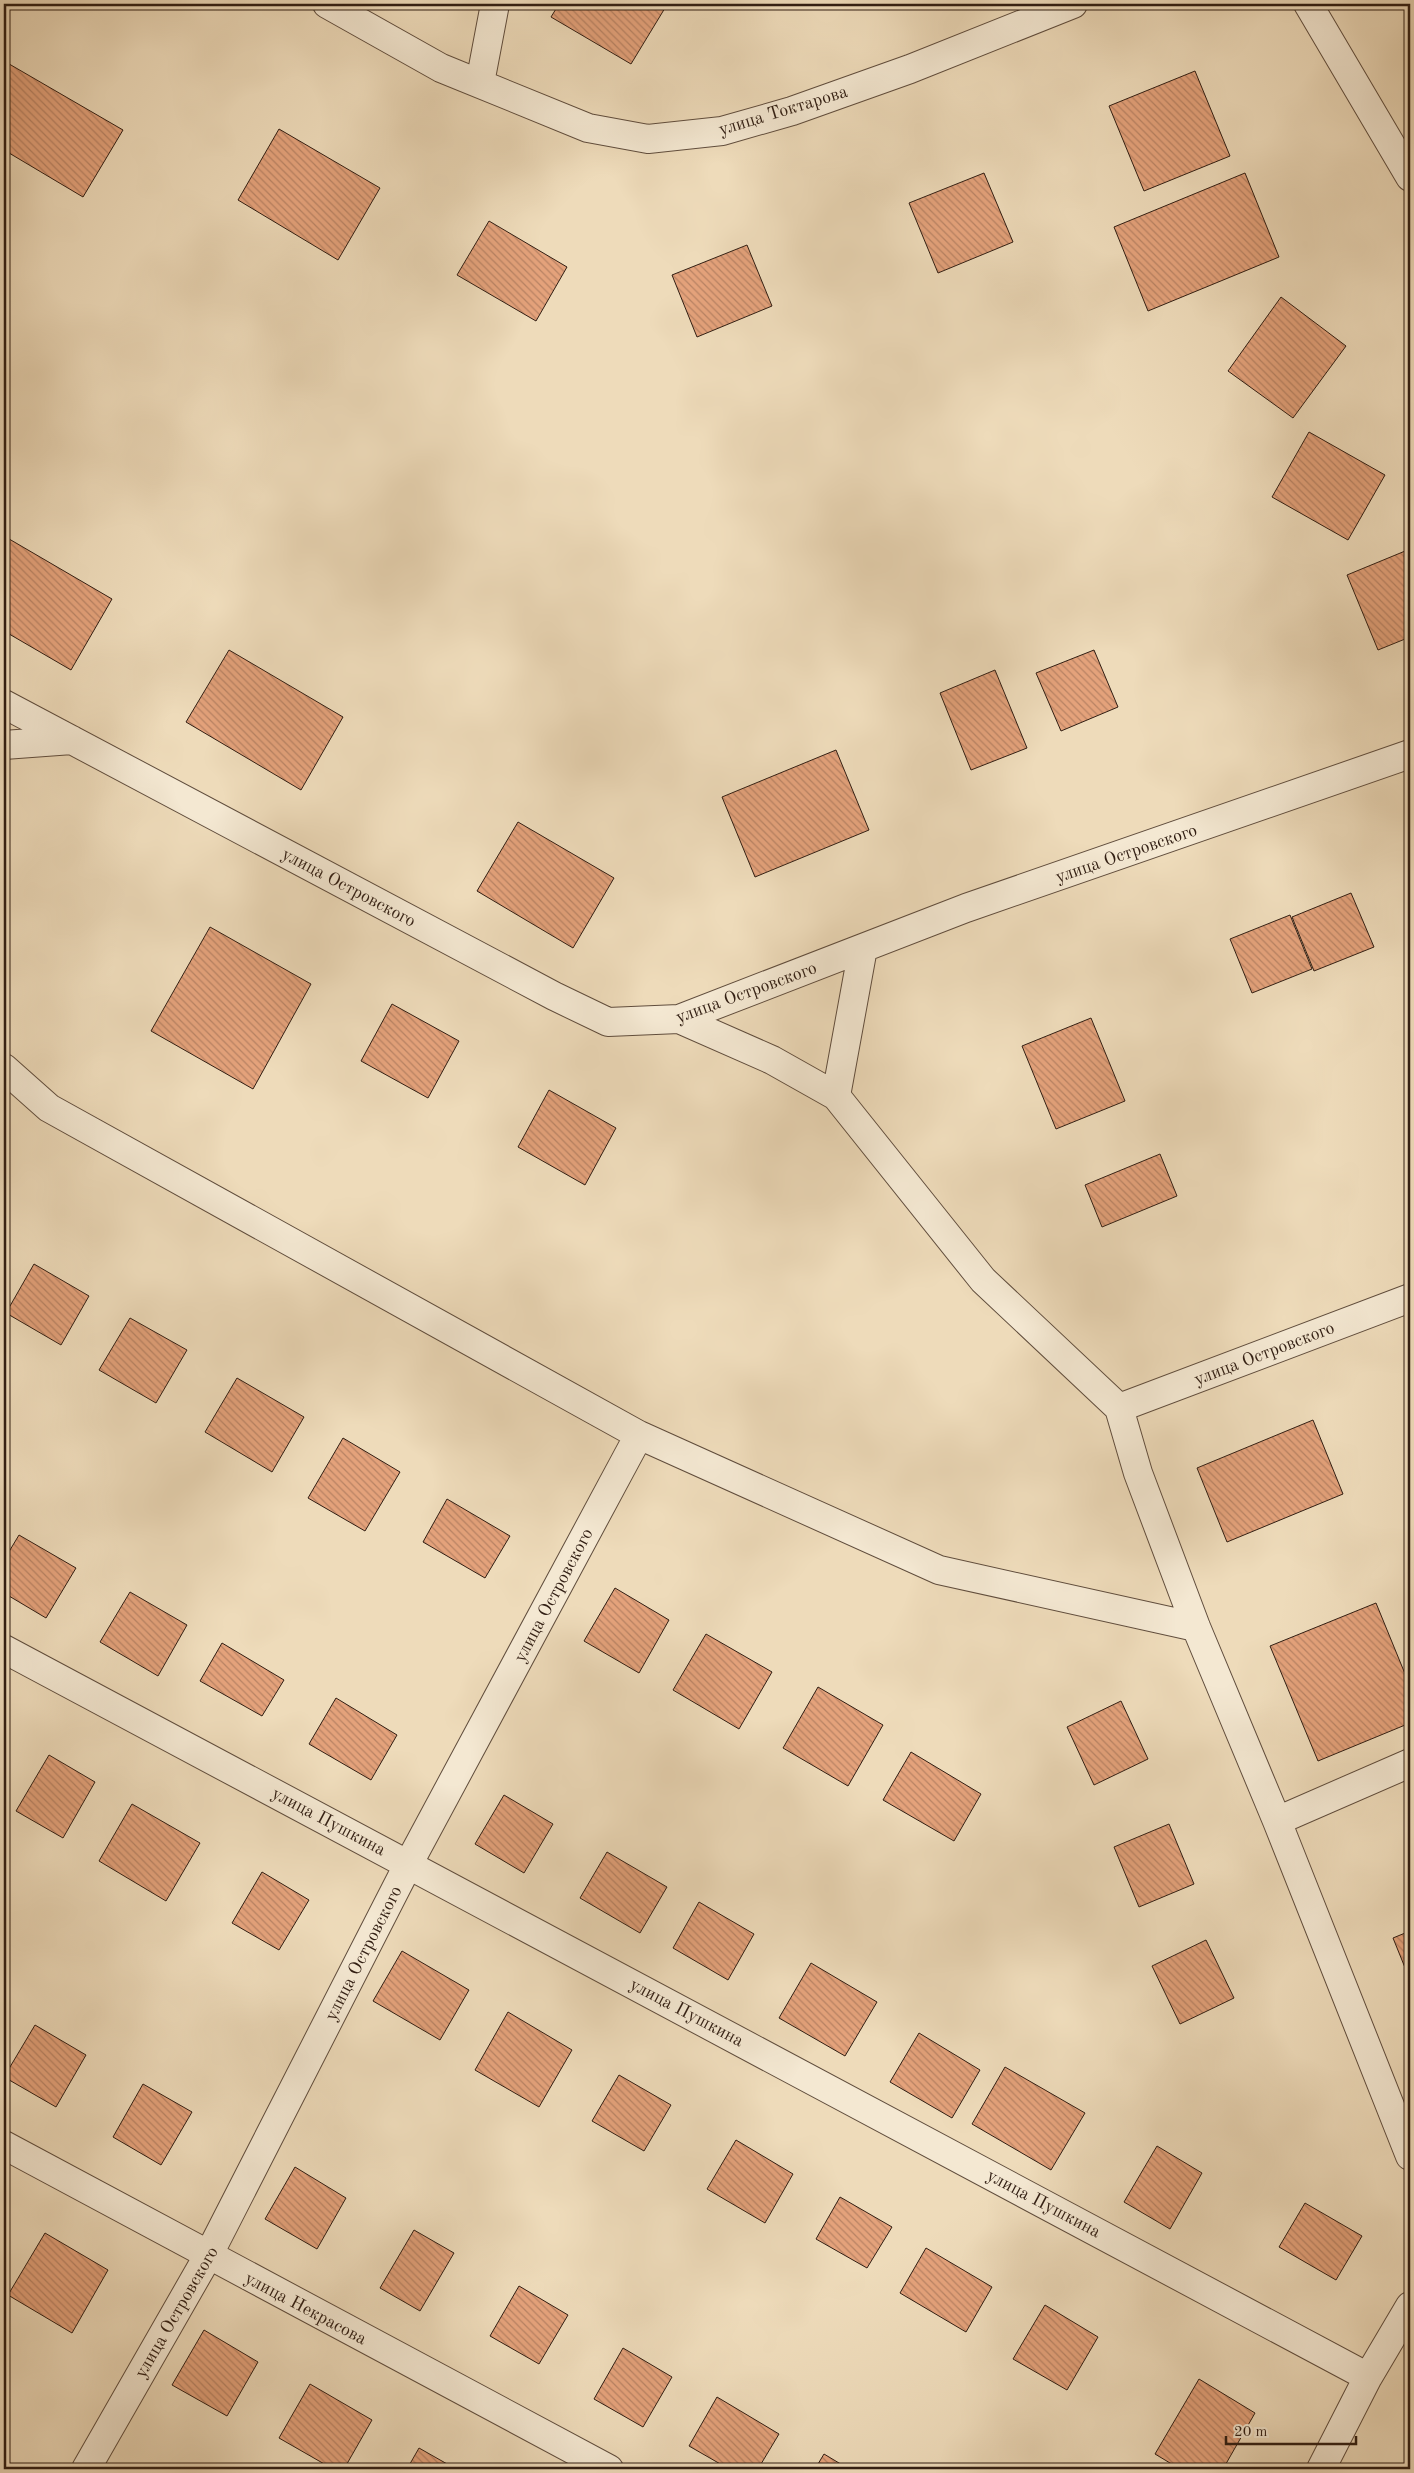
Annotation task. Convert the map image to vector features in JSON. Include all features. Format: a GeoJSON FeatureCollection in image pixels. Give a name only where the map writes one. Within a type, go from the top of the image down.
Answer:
{"type":"FeatureCollection","features":[{"type":"Feature","properties":{"kind":"street","name":"улица Токтарова"},"geometry":{"type":"LineString","coordinates":[[328,4],[441,68],[480,82],[588,128],[648,139],[722,131],[792,111],[910,69],[1073,4]]}},
{"type":"Feature","properties":{"kind":"street"},"geometry":{"type":"LineString","coordinates":[[480,82],[495,4]]}},
{"type":"Feature","properties":{"kind":"street"},"geometry":{"type":"LineString","coordinates":[[1308,4],[1410,177]]}},
{"type":"Feature","properties":{"kind":"street","name":"улица Островского"},"geometry":{"type":"LineString","coordinates":[[4,704],[554,996],[608,1022],[679,1020],[966,908],[1410,754]]}},
{"type":"Feature","properties":{"kind":"street"},"geometry":{"type":"LineString","coordinates":[[4,746],[72,740]]}},
{"type":"Feature","properties":{"kind":"street"},"geometry":{"type":"LineString","coordinates":[[836,1096],[863,948]]}},
{"type":"Feature","properties":{"kind":"street"},"geometry":{"type":"LineString","coordinates":[[679,1020],[772,1060],[836,1096],[983,1280],[1119,1408],[1138,1473],[1196,1627],[1277,1821],[1410,2156]]}},
{"type":"Feature","properties":{"kind":"street"},"geometry":{"type":"LineString","coordinates":[[4,1068],[49,1108],[639,1436],[940,1570],[1196,1627]]}},
{"type":"Feature","properties":{"kind":"street","name":"улица Островского"},"geometry":{"type":"LineString","coordinates":[[1119,1408],[1410,1298]]}},
{"type":"Feature","properties":{"kind":"street","name":"улица Островского"},"geometry":{"type":"LineString","coordinates":[[86,2469],[208,2256],[409,1864],[639,1436]]}},
{"type":"Feature","properties":{"kind":"street","name":"улица Пушкина"},"geometry":{"type":"LineString","coordinates":[[4,1649],[1368,2377]]}},
{"type":"Feature","properties":{"kind":"street"},"geometry":{"type":"LineString","coordinates":[[1277,1821],[1410,1763]]}},
{"type":"Feature","properties":{"kind":"street","name":"улица Некрасова"},"geometry":{"type":"LineString","coordinates":[[4,2145],[208,2256],[609,2469]]}},
{"type":"Feature","properties":{"kind":"street"},"geometry":{"type":"LineString","coordinates":[[1321,2469],[1368,2377],[1410,2306]]}},
{"type":"Feature","properties":{"kind":"building"},"geometry":{"type":"Polygon","coordinates":[[[559,4],[659,4],[665,8],[631,64],[551,17],[559,4]]]}},
{"type":"Feature","properties":{"kind":"building"},"geometry":{"type":"Polygon","coordinates":[[[4,61],[123,130],[83,197],[4,150],[4,61]]]}},
{"type":"Feature","properties":{"kind":"building"},"geometry":{"type":"Polygon","coordinates":[[[1195,71],[1230,156],[1144,191],[1109,106],[1195,71]]]}},
{"type":"Feature","properties":{"kind":"building"},"geometry":{"type":"Polygon","coordinates":[[[279,129],[380,188],[338,260],[238,200],[279,129]]]}},
{"type":"Feature","properties":{"kind":"building"},"geometry":{"type":"Polygon","coordinates":[[[984,173],[1013,242],[938,273],[909,203],[984,173]]]}},
{"type":"Feature","properties":{"kind":"building"},"geometry":{"type":"Polygon","coordinates":[[[1245,173],[1279,257],[1148,311],[1114,227],[1245,173]]]}},
{"type":"Feature","properties":{"kind":"building"},"geometry":{"type":"Polygon","coordinates":[[[489,221],[567,267],[536,321],[457,275],[489,221]]]}},
{"type":"Feature","properties":{"kind":"building"},"geometry":{"type":"Polygon","coordinates":[[[747,245],[772,306],[697,337],[672,275],[747,245]]]}},
{"type":"Feature","properties":{"kind":"building"},"geometry":{"type":"Polygon","coordinates":[[[1281,297],[1346,346],[1293,418],[1228,371],[1281,297]]]}},
{"type":"Feature","properties":{"kind":"building"},"geometry":{"type":"Polygon","coordinates":[[[1309,432],[1385,475],[1348,540],[1272,497],[1309,432]]]}},
{"type":"Feature","properties":{"kind":"building"},"geometry":{"type":"Polygon","coordinates":[[[4,536],[112,599],[71,670],[4,631],[4,536]]]}},
{"type":"Feature","properties":{"kind":"building"},"geometry":{"type":"Polygon","coordinates":[[[1410,549],[1410,637],[1378,650],[1347,575],[1410,549]]]}},
{"type":"Feature","properties":{"kind":"building"},"geometry":{"type":"Polygon","coordinates":[[[229,650],[343,717],[301,790],[186,722],[229,650]]]}},
{"type":"Feature","properties":{"kind":"building"},"geometry":{"type":"Polygon","coordinates":[[[1094,650],[1118,707],[1061,731],[1036,673],[1094,650]]]}},
{"type":"Feature","properties":{"kind":"building"},"geometry":{"type":"Polygon","coordinates":[[[995,670],[1027,748],[971,770],[940,693],[995,670]]]}},
{"type":"Feature","properties":{"kind":"building"},"geometry":{"type":"Polygon","coordinates":[[[836,750],[869,830],[755,877],[722,797],[836,750]]]}},
{"type":"Feature","properties":{"kind":"building"},"geometry":{"type":"Polygon","coordinates":[[[518,822],[614,878],[573,948],[477,891],[518,822]]]}},
{"type":"Feature","properties":{"kind":"building"},"geometry":{"type":"Polygon","coordinates":[[[1351,893],[1374,947],[1314,971],[1292,917],[1351,893]]]}},
{"type":"Feature","properties":{"kind":"building"},"geometry":{"type":"Polygon","coordinates":[[[1290,915],[1312,969],[1252,993],[1230,939],[1290,915]]]}},
{"type":"Feature","properties":{"kind":"building"},"geometry":{"type":"Polygon","coordinates":[[[210,927],[311,984],[253,1089],[151,1031],[210,927]]]}},
{"type":"Feature","properties":{"kind":"building"},"geometry":{"type":"Polygon","coordinates":[[[392,1004],[459,1041],[428,1098],[361,1061],[392,1004]]]}},
{"type":"Feature","properties":{"kind":"building"},"geometry":{"type":"Polygon","coordinates":[[[1091,1018],[1125,1101],[1056,1129],[1022,1046],[1091,1018]]]}},
{"type":"Feature","properties":{"kind":"building"},"geometry":{"type":"Polygon","coordinates":[[[549,1090],[616,1128],[585,1185],[518,1147],[549,1090]]]}},
{"type":"Feature","properties":{"kind":"building"},"geometry":{"type":"Polygon","coordinates":[[[1160,1154],[1177,1196],[1102,1227],[1085,1185],[1160,1154]]]}},
{"type":"Feature","properties":{"kind":"building"},"geometry":{"type":"Polygon","coordinates":[[[34,1264],[89,1296],[61,1345],[6,1313],[34,1264]]]}},
{"type":"Feature","properties":{"kind":"building"},"geometry":{"type":"Polygon","coordinates":[[[130,1318],[187,1350],[156,1403],[99,1370],[130,1318]]]}},
{"type":"Feature","properties":{"kind":"building"},"geometry":{"type":"Polygon","coordinates":[[[237,1378],[304,1417],[272,1472],[205,1432],[237,1378]]]}},
{"type":"Feature","properties":{"kind":"building"},"geometry":{"type":"Polygon","coordinates":[[[1313,1420],[1343,1494],[1227,1542],[1197,1468],[1313,1420]]]}},
{"type":"Feature","properties":{"kind":"building"},"geometry":{"type":"Polygon","coordinates":[[[343,1438],[400,1472],[365,1531],[308,1498],[343,1438]]]}},
{"type":"Feature","properties":{"kind":"building"},"geometry":{"type":"Polygon","coordinates":[[[447,1499],[510,1536],[485,1578],[423,1542],[447,1499]]]}},
{"type":"Feature","properties":{"kind":"building"},"geometry":{"type":"Polygon","coordinates":[[[19,1535],[76,1568],[46,1618],[4,1593],[4,1560],[19,1535]]]}},
{"type":"Feature","properties":{"kind":"building"},"geometry":{"type":"Polygon","coordinates":[[[615,1588],[669,1620],[639,1673],[584,1641],[615,1588]]]}},
{"type":"Feature","properties":{"kind":"building"},"geometry":{"type":"Polygon","coordinates":[[[130,1592],[187,1625],[158,1676],[100,1642],[130,1592]]]}},
{"type":"Feature","properties":{"kind":"building"},"geometry":{"type":"Polygon","coordinates":[[[1376,1603],[1410,1686],[1410,1723],[1318,1761],[1270,1646],[1376,1603]]]}},
{"type":"Feature","properties":{"kind":"building"},"geometry":{"type":"Polygon","coordinates":[[[706,1634],[772,1672],[739,1729],[673,1690],[706,1634]]]}},
{"type":"Feature","properties":{"kind":"building"},"geometry":{"type":"Polygon","coordinates":[[[222,1643],[284,1680],[262,1716],[200,1681],[222,1643]]]}},
{"type":"Feature","properties":{"kind":"building"},"geometry":{"type":"Polygon","coordinates":[[[818,1687],[883,1725],[848,1786],[783,1748],[818,1687]]]}},
{"type":"Feature","properties":{"kind":"building"},"geometry":{"type":"Polygon","coordinates":[[[336,1698],[397,1735],[371,1780],[309,1744],[336,1698]]]}},
{"type":"Feature","properties":{"kind":"building"},"geometry":{"type":"Polygon","coordinates":[[[1121,1701],[1148,1759],[1094,1785],[1067,1727],[1121,1701]]]}},
{"type":"Feature","properties":{"kind":"building"},"geometry":{"type":"Polygon","coordinates":[[[911,1752],[981,1794],[954,1841],[883,1800],[911,1752]]]}},
{"type":"Feature","properties":{"kind":"building"},"geometry":{"type":"Polygon","coordinates":[[[49,1755],[95,1782],[63,1838],[16,1811],[49,1755]]]}},
{"type":"Feature","properties":{"kind":"building"},"geometry":{"type":"Polygon","coordinates":[[[504,1795],[553,1824],[524,1873],[475,1844],[504,1795]]]}},
{"type":"Feature","properties":{"kind":"building"},"geometry":{"type":"Polygon","coordinates":[[[132,1804],[200,1843],[166,1901],[99,1861],[132,1804]]]}},
{"type":"Feature","properties":{"kind":"building"},"geometry":{"type":"Polygon","coordinates":[[[1169,1824],[1194,1884],[1139,1907],[1114,1847],[1169,1824]]]}},
{"type":"Feature","properties":{"kind":"building"},"geometry":{"type":"Polygon","coordinates":[[[607,1852],[667,1887],[640,1933],[580,1898],[607,1852]]]}},
{"type":"Feature","properties":{"kind":"building"},"geometry":{"type":"Polygon","coordinates":[[[262,1872],[309,1900],[279,1950],[232,1923],[262,1872]]]}},
{"type":"Feature","properties":{"kind":"building"},"geometry":{"type":"Polygon","coordinates":[[[699,1902],[754,1934],[728,1980],[673,1948],[699,1902]]]}},
{"type":"Feature","properties":{"kind":"building"},"geometry":{"type":"Polygon","coordinates":[[[1410,1931],[1410,1980],[1393,1938],[1410,1931]]]}},
{"type":"Feature","properties":{"kind":"building"},"geometry":{"type":"Polygon","coordinates":[[[1206,1940],[1234,1998],[1180,2024],[1152,1966],[1206,1940]]]}},
{"type":"Feature","properties":{"kind":"building"},"geometry":{"type":"Polygon","coordinates":[[[402,1951],[469,1990],[440,2040],[373,2001],[402,1951]]]}},
{"type":"Feature","properties":{"kind":"building"},"geometry":{"type":"Polygon","coordinates":[[[811,1963],[877,2002],[845,2056],[779,2018],[811,1963]]]}},
{"type":"Feature","properties":{"kind":"building"},"geometry":{"type":"Polygon","coordinates":[[[508,2012],[572,2050],[539,2107],[475,2070],[508,2012]]]}},
{"type":"Feature","properties":{"kind":"building"},"geometry":{"type":"Polygon","coordinates":[[[35,2025],[86,2055],[56,2107],[4,2077],[35,2025]]]}},
{"type":"Feature","properties":{"kind":"building"},"geometry":{"type":"Polygon","coordinates":[[[919,2033],[980,2070],[952,2118],[890,2082],[919,2033]]]}},
{"type":"Feature","properties":{"kind":"building"},"geometry":{"type":"Polygon","coordinates":[[[1005,2067],[1085,2113],[1051,2170],[972,2124],[1005,2067]]]}},
{"type":"Feature","properties":{"kind":"building"},"geometry":{"type":"Polygon","coordinates":[[[619,2075],[671,2105],[644,2151],[592,2121],[619,2075]]]}},
{"type":"Feature","properties":{"kind":"building"},"geometry":{"type":"Polygon","coordinates":[[[143,2084],[192,2112],[161,2165],[113,2137],[143,2084]]]}},
{"type":"Feature","properties":{"kind":"building"},"geometry":{"type":"Polygon","coordinates":[[[736,2140],[793,2174],[765,2223],[707,2189],[736,2140]]]}},
{"type":"Feature","properties":{"kind":"building"},"geometry":{"type":"Polygon","coordinates":[[[1157,2146],[1202,2173],[1170,2229],[1124,2202],[1157,2146]]]}},
{"type":"Feature","properties":{"kind":"building"},"geometry":{"type":"Polygon","coordinates":[[[295,2167],[346,2198],[317,2249],[265,2219],[295,2167]]]}},
{"type":"Feature","properties":{"kind":"building"},"geometry":{"type":"Polygon","coordinates":[[[840,2197],[892,2227],[867,2268],[816,2239],[840,2197]]]}},
{"type":"Feature","properties":{"kind":"building"},"geometry":{"type":"Polygon","coordinates":[[[1305,2203],[1362,2236],[1336,2280],[1279,2247],[1305,2203]]]}},
{"type":"Feature","properties":{"kind":"building"},"geometry":{"type":"Polygon","coordinates":[[[414,2230],[454,2253],[420,2311],[380,2288],[414,2230]]]}},
{"type":"Feature","properties":{"kind":"building"},"geometry":{"type":"Polygon","coordinates":[[[45,2233],[108,2270],[72,2333],[8,2295],[45,2233]]]}},
{"type":"Feature","properties":{"kind":"building"},"geometry":{"type":"Polygon","coordinates":[[[926,2248],[992,2287],[966,2332],[900,2293],[926,2248]]]}},
{"type":"Feature","properties":{"kind":"building"},"geometry":{"type":"Polygon","coordinates":[[[519,2286],[568,2315],[539,2364],[490,2336],[519,2286]]]}},
{"type":"Feature","properties":{"kind":"building"},"geometry":{"type":"Polygon","coordinates":[[[1045,2305],[1098,2337],[1067,2390],[1013,2359],[1045,2305]]]}},
{"type":"Feature","properties":{"kind":"building"},"geometry":{"type":"Polygon","coordinates":[[[204,2330],[258,2362],[227,2416],[172,2385],[204,2330]]]}},
{"type":"Feature","properties":{"kind":"building"},"geometry":{"type":"Polygon","coordinates":[[[623,2348],[672,2377],[643,2427],[594,2399],[623,2348]]]}},
{"type":"Feature","properties":{"kind":"building"},"geometry":{"type":"Polygon","coordinates":[[[1199,2379],[1255,2413],[1223,2469],[1180,2469],[1155,2454],[1199,2379]]]}},
{"type":"Feature","properties":{"kind":"building"},"geometry":{"type":"Polygon","coordinates":[[[310,2384],[372,2420],[344,2469],[333,2469],[279,2438],[310,2384]]]}},
{"type":"Feature","properties":{"kind":"building"},"geometry":{"type":"Polygon","coordinates":[[[717,2397],[779,2434],[758,2469],[729,2469],[689,2446],[717,2397]]]}},
{"type":"Feature","properties":{"kind":"building"},"geometry":{"type":"Polygon","coordinates":[[[419,2448],[456,2469],[407,2469],[419,2448]]]}},
{"type":"Feature","properties":{"kind":"building"},"geometry":{"type":"Polygon","coordinates":[[[824,2454],[849,2469],[815,2469],[824,2454]]]}}]}
